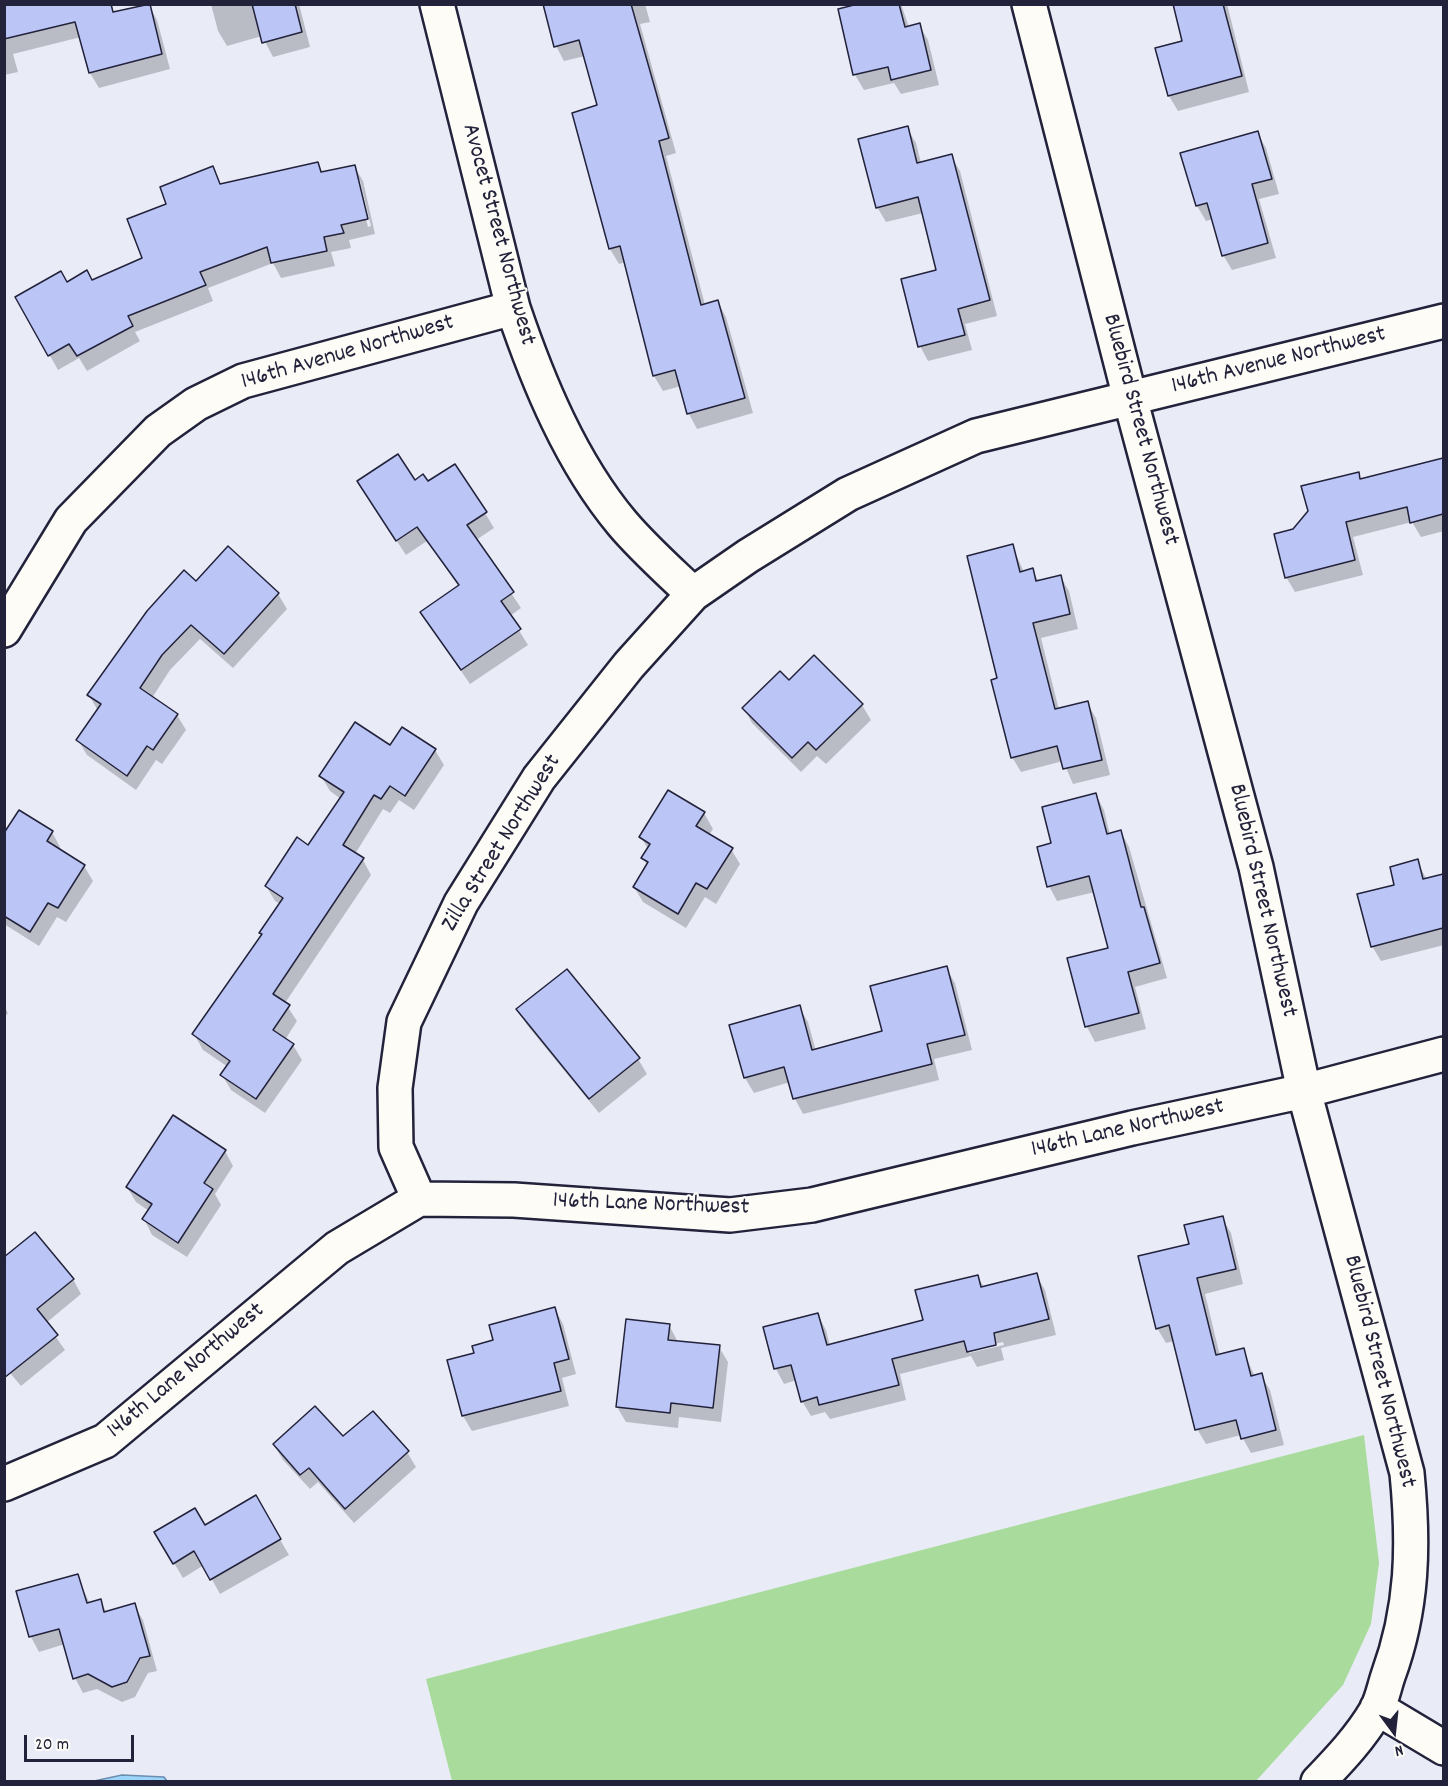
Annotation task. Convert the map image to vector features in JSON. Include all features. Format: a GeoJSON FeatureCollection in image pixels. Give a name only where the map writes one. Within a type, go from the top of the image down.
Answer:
{"type":"FeatureCollection","features":[{"type":"Feature","properties":{"kind":"street","name":"Avocet Street Northwest"},"geometry":{"type":"LineString","coordinates":[[437,4],[513,308],[530,356],[576,456],[622,523],[693,594]]}},
{"type":"Feature","properties":{"kind":"street","name":"Bluebird Street Northwest"},"geometry":{"type":"LineString","coordinates":[[1029,4],[1130,398],[1256,867],[1304,1091],[1407,1473],[1411,1515],[1411,1586],[1397,1651],[1377,1708],[1352,1747],[1318,1782]]}},
{"type":"Feature","properties":{"kind":"street","name":"146th Avenue Northwest"},"geometry":{"type":"LineString","coordinates":[[4,630],[71,520],[158,431],[196,405],[243,381],[513,308]]}},
{"type":"Feature","properties":{"kind":"street","name":"146th Avenue Northwest"},"geometry":{"type":"LineString","coordinates":[[693,594],[748,556],[848,494],[976,436],[1443,321]]}},
{"type":"Feature","properties":{"kind":"street","name":"Zilla Street Northwest"},"geometry":{"type":"LineString","coordinates":[[419,1200],[396,1148],[394,1088],[404,1022],[461,903],[539,778],[629,665],[693,594]]}},
{"type":"Feature","properties":{"kind":"street","name":"146th Lane Northwest"},"geometry":{"type":"LineString","coordinates":[[4,1484],[105,1441],[337,1248],[419,1200],[514,1200],[730,1215],[812,1205],[1132,1128],[1304,1091],[1443,1054]]}},
{"type":"Feature","properties":{"kind":"street"},"geometry":{"type":"LineString","coordinates":[[1377,1708],[1443,1748]]}},
{"type":"Feature","properties":{"kind":"green space"},"geometry":{"type":"Polygon","coordinates":[[[1364,1435],[1379,1563],[1371,1624],[1343,1685],[1256,1781],[452,1781],[426,1679],[1364,1435]]]}},
{"type":"Feature","properties":{"kind":"water"},"geometry":{"type":"Polygon","coordinates":[[[122,1775],[164,1777],[167,1781],[94,1781],[122,1775]]]}},
{"type":"Feature","properties":{"kind":"building"},"geometry":{"type":"Polygon","coordinates":[[[4,4],[111,4],[113,12],[150,4],[162,54],[89,73],[75,22],[4,39],[4,4]]]}},
{"type":"Feature","properties":{"kind":"building"},"geometry":{"type":"Polygon","coordinates":[[[252,4],[295,4],[302,32],[262,43],[252,4]]]}},
{"type":"Feature","properties":{"kind":"building"},"geometry":{"type":"Polygon","coordinates":[[[543,4],[631,4],[669,138],[659,141],[701,305],[718,300],[745,398],[687,414],[675,370],[653,376],[620,246],[609,249],[572,113],[597,105],[579,40],[554,47],[543,4]]]}},
{"type":"Feature","properties":{"kind":"building"},"geometry":{"type":"Polygon","coordinates":[[[858,4],[899,4],[905,27],[920,23],[931,70],[891,80],[888,67],[853,75],[838,9],[858,4]]]}},
{"type":"Feature","properties":{"kind":"building"},"geometry":{"type":"Polygon","coordinates":[[[1173,4],[1223,4],[1242,76],[1168,96],[1155,48],[1182,41],[1173,4]]]}},
{"type":"Feature","properties":{"kind":"building"},"geometry":{"type":"Polygon","coordinates":[[[908,126],[917,163],[952,154],[990,300],[958,309],[965,335],[918,347],[901,279],[936,270],[918,197],[876,208],[858,139],[908,126]]]}},
{"type":"Feature","properties":{"kind":"building"},"geometry":{"type":"Polygon","coordinates":[[[1258,131],[1272,179],[1252,184],[1268,243],[1222,256],[1207,203],[1196,206],[1180,153],[1258,131]]]}},
{"type":"Feature","properties":{"kind":"building"},"geometry":{"type":"Polygon","coordinates":[[[318,162],[321,172],[355,165],[368,219],[341,225],[344,233],[324,237],[327,251],[271,263],[267,247],[200,272],[206,285],[128,316],[133,326],[77,356],[69,344],[48,356],[15,297],[61,271],[67,282],[87,270],[92,280],[142,258],[127,219],[166,204],[160,187],[213,166],[220,184],[318,162]]]}},
{"type":"Feature","properties":{"kind":"building"},"geometry":{"type":"Polygon","coordinates":[[[398,454],[415,480],[423,474],[428,481],[455,464],[487,512],[467,525],[514,592],[501,601],[521,629],[461,670],[420,612],[459,585],[417,527],[396,541],[357,481],[398,454]]]}},
{"type":"Feature","properties":{"kind":"building"},"geometry":{"type":"Polygon","coordinates":[[[1443,458],[1443,514],[1410,523],[1407,507],[1346,522],[1355,560],[1285,578],[1274,534],[1293,529],[1308,511],[1301,486],[1359,472],[1360,479],[1443,458]]]}},
{"type":"Feature","properties":{"kind":"building"},"geometry":{"type":"Polygon","coordinates":[[[1013,544],[1020,572],[1033,568],[1036,581],[1061,575],[1070,614],[1033,623],[1055,709],[1088,701],[1102,760],[1063,769],[1057,746],[1011,758],[991,680],[997,678],[967,556],[1013,544]]]}},
{"type":"Feature","properties":{"kind":"building"},"geometry":{"type":"Polygon","coordinates":[[[228,546],[279,593],[224,654],[191,625],[162,655],[140,688],[178,714],[153,750],[147,746],[127,776],[76,740],[101,704],[87,695],[147,611],[184,570],[196,581],[228,546]]]}},
{"type":"Feature","properties":{"kind":"building"},"geometry":{"type":"Polygon","coordinates":[[[814,655],[863,704],[816,750],[808,742],[792,758],[742,708],[780,671],[789,680],[814,655]]]}},
{"type":"Feature","properties":{"kind":"building"},"geometry":{"type":"Polygon","coordinates":[[[355,722],[390,745],[402,727],[436,749],[405,796],[390,786],[381,799],[374,795],[343,845],[364,858],[273,994],[290,1005],[273,1030],[294,1044],[256,1099],[220,1075],[230,1061],[192,1034],[262,934],[259,933],[283,898],[265,886],[297,837],[308,845],[344,792],[319,776],[355,722]]]}},
{"type":"Feature","properties":{"kind":"building"},"geometry":{"type":"Polygon","coordinates":[[[668,790],[705,812],[696,826],[733,848],[707,889],[696,883],[678,914],[633,887],[648,862],[641,858],[650,844],[639,837],[668,790]]]}},
{"type":"Feature","properties":{"kind":"building"},"geometry":{"type":"Polygon","coordinates":[[[1096,793],[1107,834],[1121,830],[1141,907],[1144,907],[1160,963],[1128,972],[1139,1013],[1085,1027],[1067,958],[1108,948],[1089,876],[1047,887],[1037,847],[1051,843],[1042,807],[1096,793]]]}},
{"type":"Feature","properties":{"kind":"building"},"geometry":{"type":"Polygon","coordinates":[[[19,810],[53,831],[47,841],[85,865],[58,908],[48,903],[30,932],[4,916],[4,833],[19,810]]]}},
{"type":"Feature","properties":{"kind":"building"},"geometry":{"type":"Polygon","coordinates":[[[1418,859],[1423,879],[1443,874],[1443,928],[1371,947],[1357,894],[1394,885],[1390,867],[1418,859]]]}},
{"type":"Feature","properties":{"kind":"building"},"geometry":{"type":"Polygon","coordinates":[[[947,966],[965,1035],[927,1044],[932,1064],[793,1099],[784,1067],[744,1078],[729,1025],[800,1005],[812,1050],[882,1031],[870,986],[947,966]]]}},
{"type":"Feature","properties":{"kind":"building"},"geometry":{"type":"Polygon","coordinates":[[[567,969],[640,1058],[589,1099],[516,1009],[567,969]]]}},
{"type":"Feature","properties":{"kind":"building"},"geometry":{"type":"Polygon","coordinates":[[[173,1115],[226,1150],[204,1183],[213,1189],[178,1243],[142,1219],[152,1204],[126,1187],[173,1115]]]}},
{"type":"Feature","properties":{"kind":"building"},"geometry":{"type":"Polygon","coordinates":[[[1223,1216],[1236,1269],[1197,1278],[1216,1355],[1244,1348],[1251,1376],[1262,1373],[1276,1430],[1241,1439],[1236,1420],[1195,1430],[1169,1325],[1156,1329],[1138,1256],[1189,1244],[1184,1225],[1223,1216]]]}},
{"type":"Feature","properties":{"kind":"building"},"geometry":{"type":"Polygon","coordinates":[[[35,1232],[74,1279],[37,1309],[58,1335],[4,1378],[4,1257],[35,1232]]]}},
{"type":"Feature","properties":{"kind":"building"},"geometry":{"type":"Polygon","coordinates":[[[1037,1273],[1049,1319],[994,1333],[996,1345],[967,1352],[964,1341],[892,1359],[899,1385],[819,1405],[817,1397],[801,1402],[791,1365],[774,1369],[763,1327],[818,1313],[827,1345],[923,1320],[915,1290],[978,1275],[981,1287],[1037,1273]]]}},
{"type":"Feature","properties":{"kind":"building"},"geometry":{"type":"Polygon","coordinates":[[[555,1307],[569,1359],[554,1363],[561,1391],[462,1416],[447,1360],[474,1353],[472,1346],[493,1340],[489,1325],[555,1307]]]}},
{"type":"Feature","properties":{"kind":"building"},"geometry":{"type":"Polygon","coordinates":[[[626,1319],[670,1324],[668,1340],[720,1345],[713,1408],[671,1403],[670,1413],[616,1407],[626,1319]]]}},
{"type":"Feature","properties":{"kind":"building"},"geometry":{"type":"Polygon","coordinates":[[[315,1406],[343,1436],[373,1411],[409,1451],[345,1509],[309,1468],[300,1475],[273,1444],[315,1406]]]}},
{"type":"Feature","properties":{"kind":"building"},"geometry":{"type":"Polygon","coordinates":[[[256,1495],[281,1539],[210,1580],[194,1551],[173,1564],[154,1532],[195,1508],[205,1525],[256,1495]]]}},
{"type":"Feature","properties":{"kind":"building"},"geometry":{"type":"Polygon","coordinates":[[[78,1574],[87,1603],[101,1599],[104,1612],[135,1603],[150,1656],[140,1658],[127,1682],[112,1687],[88,1674],[73,1679],[59,1629],[29,1637],[16,1591],[78,1574]]]}}]}
